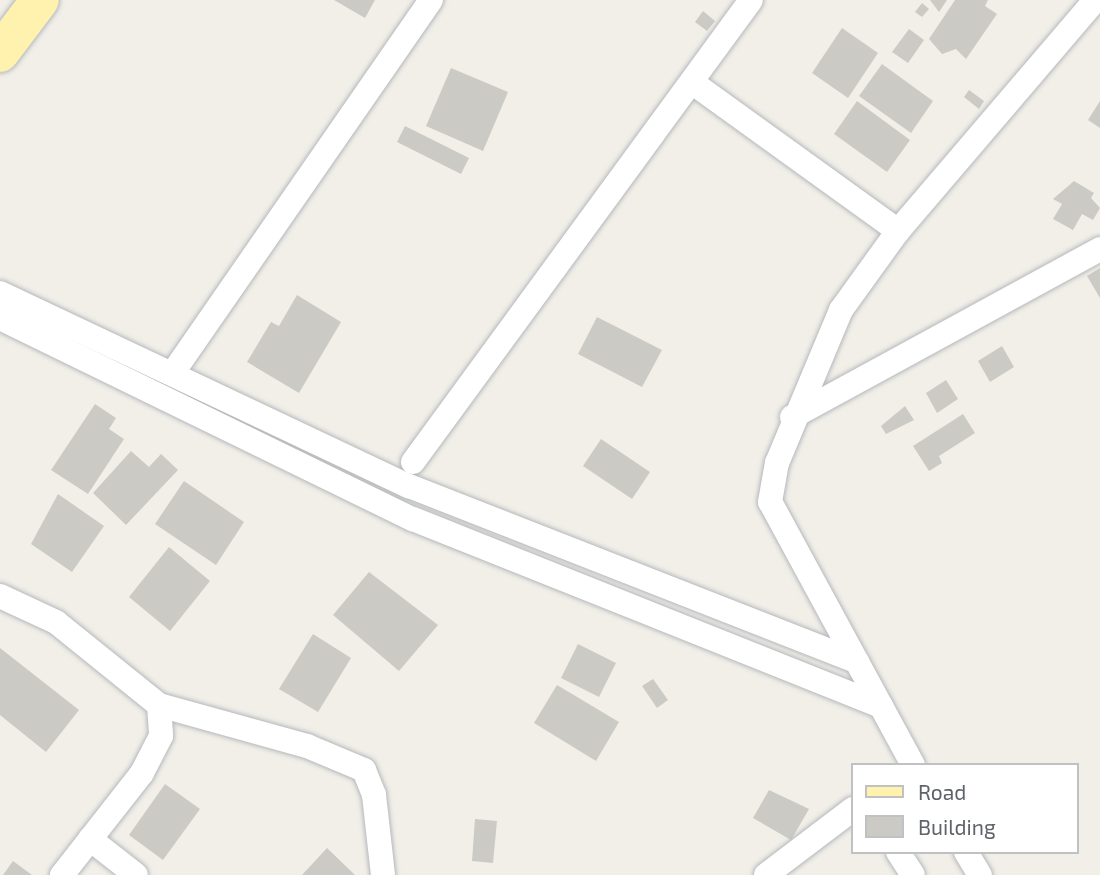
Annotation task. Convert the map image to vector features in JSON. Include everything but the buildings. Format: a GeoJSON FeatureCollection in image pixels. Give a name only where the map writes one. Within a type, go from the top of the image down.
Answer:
{"type":"FeatureCollection","features":[{"type":"Feature","properties":{"kind":"main road"},"geometry":{"type":"LineString","coordinates":[[0,53],[40,0]]}},
{"type":"Feature","properties":{"kind":"street"},"geometry":{"type":"LineString","coordinates":[[172,374],[431,0]]}},
{"type":"Feature","properties":{"kind":"street"},"geometry":{"type":"LineString","coordinates":[[412,462],[693,83],[751,0]]}},
{"type":"Feature","properties":{"kind":"street"},"geometry":{"type":"LineString","coordinates":[[912,763],[770,502],[792,417],[841,310],[898,231],[1096,3]]}},
{"type":"Feature","properties":{"kind":"street"},"geometry":{"type":"LineString","coordinates":[[693,83],[898,231]]}},
{"type":"Feature","properties":{"kind":"street"},"geometry":{"type":"LineString","coordinates":[[792,417],[905,360],[1100,249]]}},
{"type":"Feature","properties":{"kind":"street"},"geometry":{"type":"LineString","coordinates":[[0,293],[409,486],[857,662]]}},
{"type":"Feature","properties":{"kind":"street"},"geometry":{"type":"LineString","coordinates":[[0,318],[413,519],[881,706]]}},
{"type":"Feature","properties":{"kind":"street"},"geometry":{"type":"LineString","coordinates":[[0,596],[56,622],[159,705],[307,746],[364,770],[374,795],[383,875]]}},
{"type":"Feature","properties":{"kind":"street"},"geometry":{"type":"LineString","coordinates":[[62,875],[142,773],[161,736],[159,705]]}},
{"type":"Feature","properties":{"kind":"street"},"geometry":{"type":"LineString","coordinates":[[766,875],[852,812]]}},
{"type":"Feature","properties":{"kind":"street"},"geometry":{"type":"LineString","coordinates":[[90,839],[136,875]]}},
{"type":"Feature","properties":{"kind":"street"},"geometry":{"type":"LineString","coordinates":[[899,854],[913,875]]}},
{"type":"Feature","properties":{"kind":"street"},"geometry":{"type":"LineString","coordinates":[[967,854],[980,875]]}}]}
